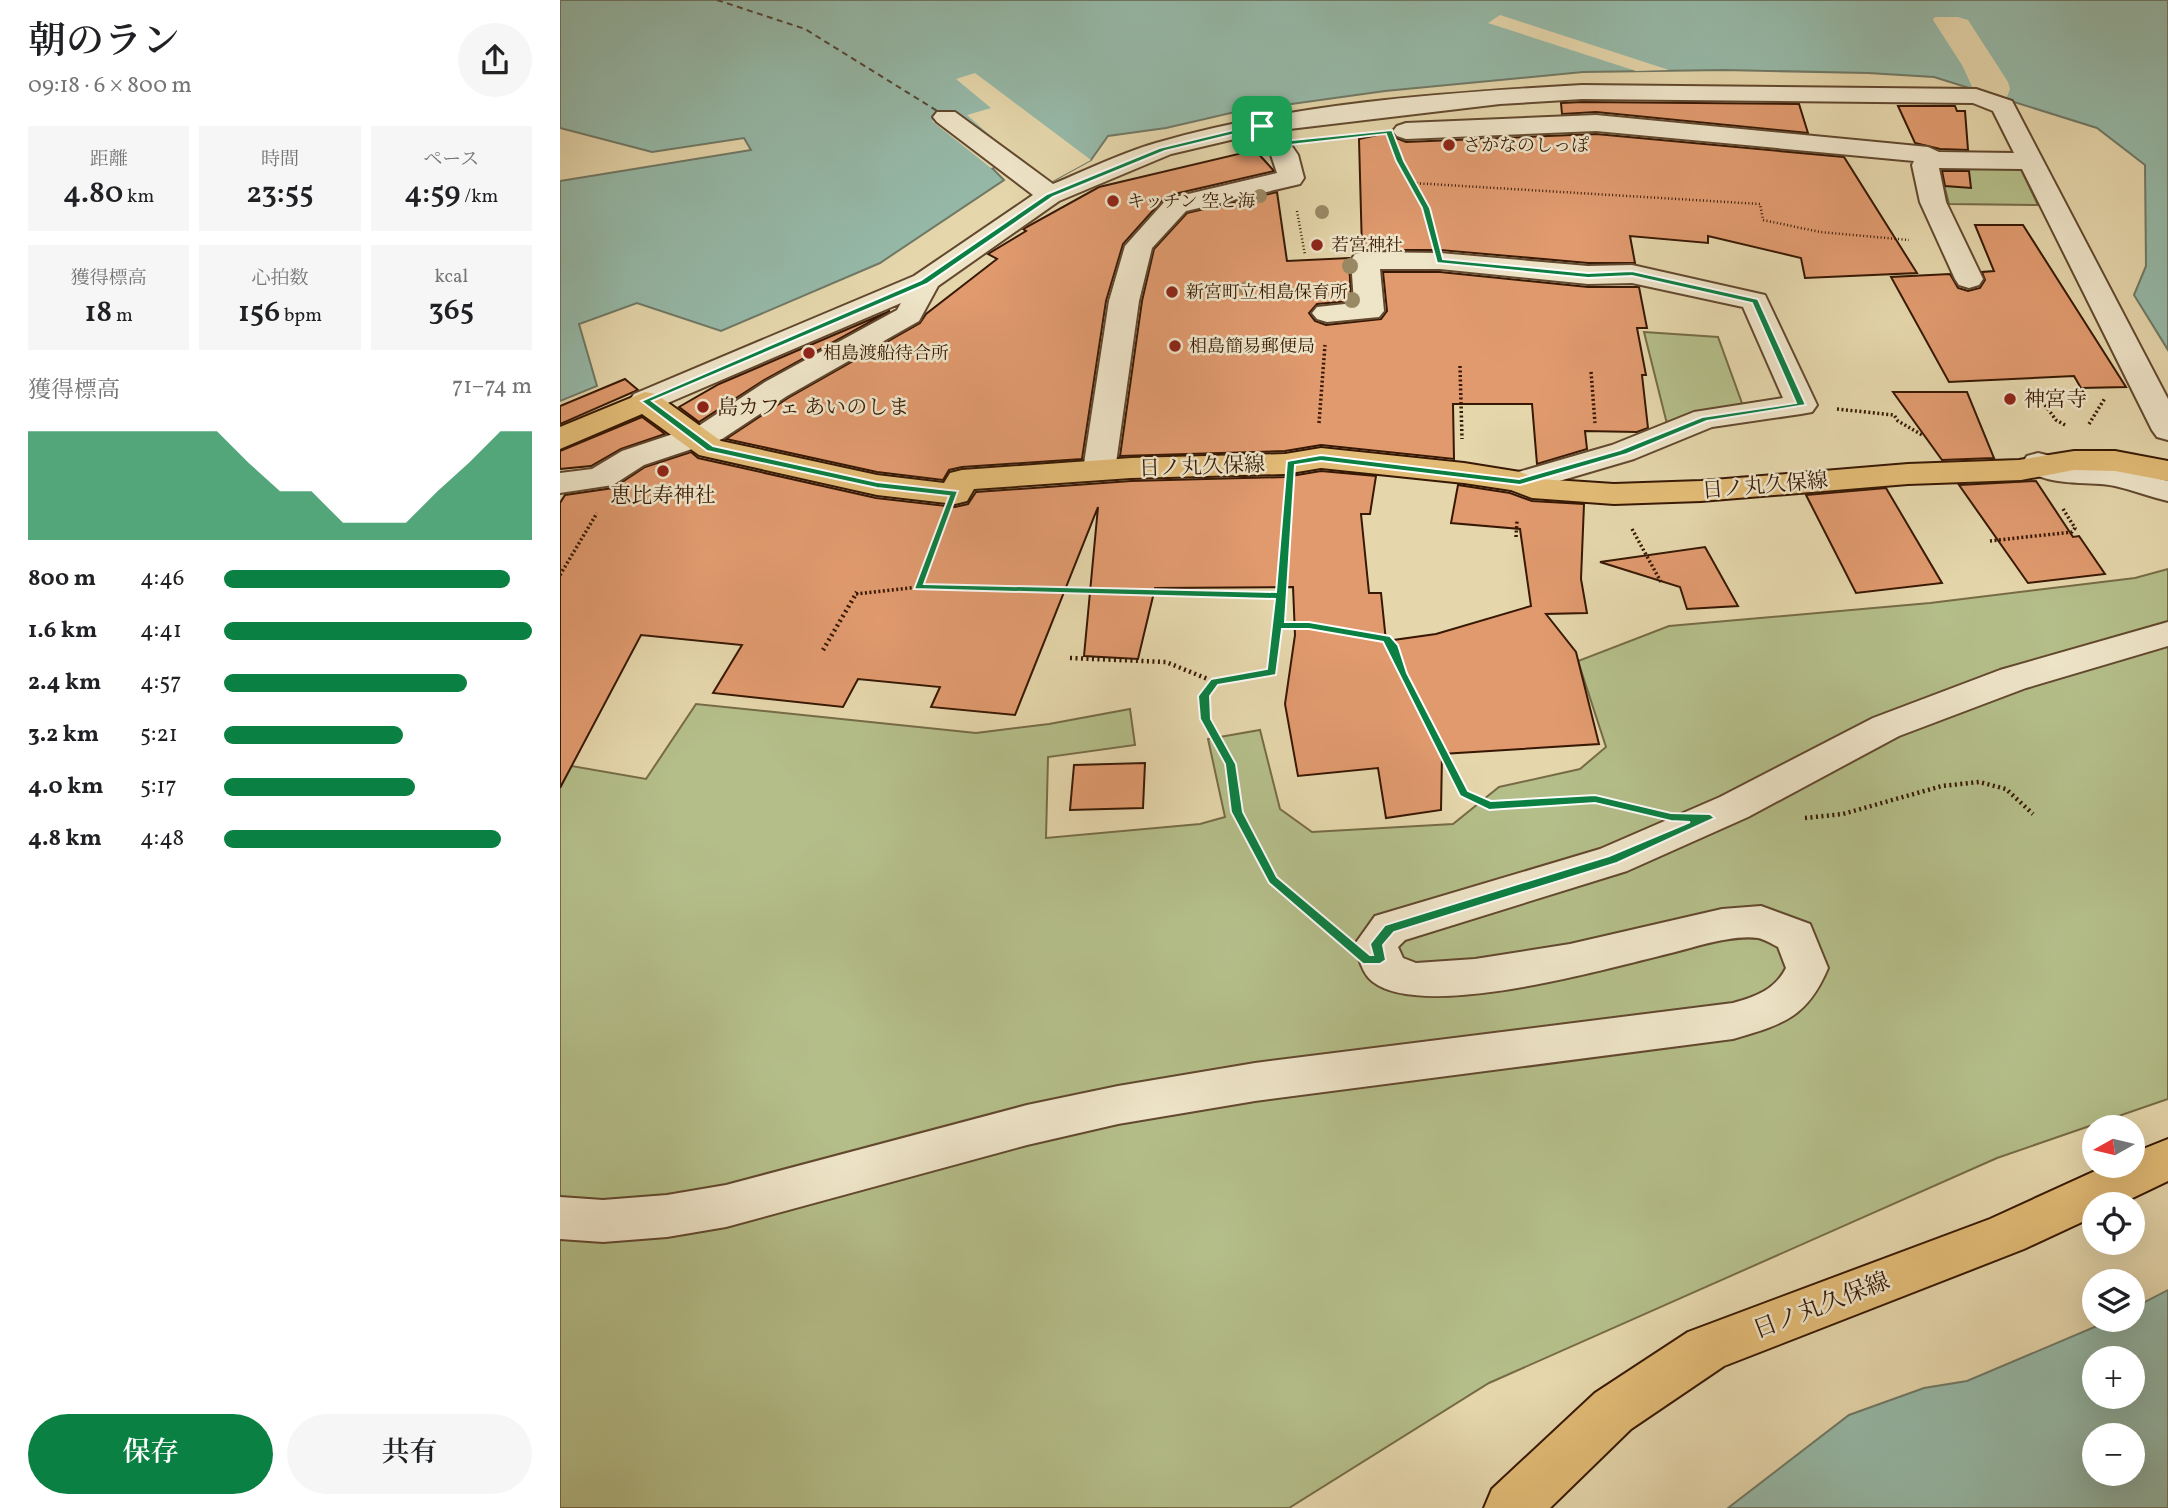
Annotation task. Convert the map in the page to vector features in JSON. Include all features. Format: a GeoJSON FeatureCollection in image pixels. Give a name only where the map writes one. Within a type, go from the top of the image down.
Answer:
{"type":"FeatureCollection","features":[{"type":"Feature","properties":{"kind":"main road"},"geometry":{"type":"LineString","coordinates":[[560,439],[645,401],[710,449],[877,485],[955,494]]}},
{"type":"Feature","properties":{"kind":"main road","name":"日ノ丸久保線"},"geometry":{"type":"LineString","coordinates":[[955,494],[962,480],[1099,470],[1303,461],[1464,473],[1520,482],[1532,488],[1614,494],[1714,490],[1908,474],[2021,470],[2035,465],[2115,461],[2168,471]]}},
{"type":"Feature","properties":{"kind":"main road","name":"日ノ丸久保線"},"geometry":{"type":"LineString","coordinates":[[1511,1508],[1613,1411],[1706,1349],[2007,1234],[2168,1159]]}},
{"type":"Feature","properties":{"kind":"street"},"geometry":{"type":"LineString","coordinates":[[645,401],[924,282],[1050,195],[1162,149],[1262,126],[1500,97],[1582,92],[1976,96],[2003,106],[2168,430]]}},
{"type":"Feature","properties":{"kind":"street"},"geometry":{"type":"LineString","coordinates":[[946,117],[1050,195]]}},
{"type":"Feature","properties":{"kind":"street"},"geometry":{"type":"LineString","coordinates":[[1281,144],[1389,132],[1595,123],[1928,155],[1925,165],[1933,202],[1969,279]]}},
{"type":"Feature","properties":{"kind":"street"},"geometry":{"type":"LineString","coordinates":[[1099,470],[1124,301],[1139,246],[1177,205],[1291,178],[1290,161],[1281,144],[1262,126]]}},
{"type":"Feature","properties":{"kind":"street"},"geometry":{"type":"LineString","coordinates":[[1928,160],[2031,161]]}},
{"type":"Feature","properties":{"kind":"street"},"geometry":{"type":"LineString","coordinates":[[1327,313],[1369,311],[1365,260],[1440,261],[1588,275],[1632,274],[1755,301],[1801,405],[1705,419],[1597,460],[1520,482]]}},
{"type":"Feature","properties":{"kind":"street"},"geometry":{"type":"LineString","coordinates":[[560,483],[601,478],[633,458],[696,438],[802,373],[909,315],[924,282]]}},
{"type":"Feature","properties":{"kind":"street"},"geometry":{"type":"LineString","coordinates":[[2035,465],[2115,476],[2168,491]]}},
{"type":"Feature","properties":{"kind":"street"},"geometry":{"type":"LineString","coordinates":[[560,1217],[603,1221],[667,1216],[726,1206],[1027,1125],[1118,1105],[1255,1082],[1733,1021],[1770,1010],[1794,996],[1807,968],[1795,936],[1761,922],[1722,925],[1628,950],[1475,976],[1415,980],[1388,970],[1380,960],[1376,944],[1390,928],[1613,860],[1734,807],[1885,727],[2013,680],[2168,634]]}},
{"type":"Feature","properties":{"kind":"path"},"geometry":{"type":"LineString","coordinates":[[1389,132],[1400,161],[1426,208],[1440,261]]}},
{"type":"Feature","properties":{"kind":"path"},"geometry":{"type":"LineString","coordinates":[[1291,178],[1305,255]]}},
{"type":"Feature","properties":{"kind":"path"},"geometry":{"type":"LineString","coordinates":[[1413,183],[1760,204],[1763,220],[1819,232],[1929,242],[1952,240]]}},
{"type":"Feature","properties":{"kind":"path"},"geometry":{"type":"LineString","coordinates":[[1070,658],[1166,662],[1215,682],[1272,672],[1279,626],[1280,595],[1327,313]]}},
{"type":"Feature","properties":{"kind":"path"},"geometry":{"type":"LineString","coordinates":[[1460,366],[1464,473]]}},
{"type":"Feature","properties":{"kind":"path"},"geometry":{"type":"LineString","coordinates":[[1591,372],[1597,460]]}},
{"type":"Feature","properties":{"kind":"path"},"geometry":{"type":"LineString","coordinates":[[1801,405],[1894,415],[1911,430],[1930,437]]}},
{"type":"Feature","properties":{"kind":"path"},"geometry":{"type":"LineString","coordinates":[[1990,541],[2072,532],[2075,528],[2035,465]]}},
{"type":"Feature","properties":{"kind":"path"},"geometry":{"type":"LineString","coordinates":[[560,575],[614,483],[617,476],[612,471]]}},
{"type":"Feature","properties":{"kind":"path"},"geometry":{"type":"LineString","coordinates":[[918,587],[955,494]]}},
{"type":"Feature","properties":{"kind":"path"},"geometry":{"type":"LineString","coordinates":[[1614,494],[1661,582]]}},
{"type":"Feature","properties":{"kind":"path"},"geometry":{"type":"LineString","coordinates":[[823,650],[857,591],[918,587],[1280,595]]}},
{"type":"Feature","properties":{"kind":"path"},"geometry":{"type":"LineString","coordinates":[[1279,626],[1309,625],[1386,639],[1392,645],[1402,673],[1464,793],[1489,805],[1595,799],[1633,808]]}},
{"type":"Feature","properties":{"kind":"path"},"geometry":{"type":"LineString","coordinates":[[1215,682],[1204,696],[1206,719],[1230,764],[1237,812],[1273,880],[1367,960],[1380,960]]}},
{"type":"Feature","properties":{"kind":"path"},"geometry":{"type":"LineString","coordinates":[[1794,819],[1845,814],[1946,786],[1978,782],[1996,785],[2024,801],[2033,814]]}},
{"type":"Feature","properties":{"kind":"green space"},"geometry":{"type":"Polygon","coordinates":[[[1939,165],[2020,167],[2038,205],[1949,204],[1939,165]]]}},
{"type":"Feature","properties":{"kind":"green space"},"geometry":{"type":"Polygon","coordinates":[[[1644,332],[1718,337],[1743,406],[1705,410],[1667,424],[1644,332]]]}},
{"type":"Feature","properties":{"kind":"green space"},"geometry":{"type":"Polygon","coordinates":[[[2168,569],[2168,1099],[2122,1115],[2082,1115],[2082,1129],[1997,1158],[1489,1383],[1289,1508],[560,1508],[560,764],[646,779],[696,704],[976,733],[1049,724],[1130,709],[1135,745],[1048,757],[1046,838],[1200,824],[1225,817],[1208,739],[1260,730],[1280,809],[1312,832],[1453,824],[1499,787],[1580,769],[1606,747],[1578,661],[1669,626],[1930,603],[2135,578],[2168,569]]]}},
{"type":"Feature","properties":{"kind":"shaded area"},"geometry":{"type":"Polygon","coordinates":[[[560,0],[2168,0],[2168,350],[2134,295],[2146,266],[2145,165],[2097,128],[1934,77],[1724,70],[1583,72],[1385,91],[1235,112],[1166,128],[1108,136],[1091,160],[1049,183],[1018,160],[992,168],[1004,180],[880,263],[721,331],[637,303],[579,324],[597,386],[560,401],[560,181],[751,150],[744,138],[652,152],[560,128],[560,0]]]}},
{"type":"Feature","properties":{"kind":"shaded area"},"geometry":{"type":"Polygon","coordinates":[[[2168,1290],[2168,1508],[1728,1508],[1849,1415],[1924,1388],[1967,1381],[2083,1332],[2145,1332],[2145,1302],[2168,1290]]]}},
{"type":"Feature","properties":{"kind":"pier"},"geometry":{"type":"Polygon","coordinates":[[[1500,15],[1669,70],[1636,71],[1488,23],[1500,15]]]}},
{"type":"Feature","properties":{"kind":"pier"},"geometry":{"type":"Polygon","coordinates":[[[1935,17],[1968,20],[2008,82],[2010,89],[2005,102],[1975,93],[1962,65],[1933,20],[1935,17]]]}},
{"type":"Feature","properties":{"kind":"pier"},"geometry":{"type":"Polygon","coordinates":[[[975,73],[1091,160],[1049,183],[1018,160],[991,168],[932,121],[958,113],[1001,145],[967,115],[991,108],[956,79],[975,73]]]}},
{"type":"Feature","properties":{"kind":"building"},"geometry":{"type":"Polygon","coordinates":[[[1561,103],[1799,104],[1808,133],[1596,112],[1562,114],[1561,103]]]}},
{"type":"Feature","properties":{"kind":"building"},"geometry":{"type":"Polygon","coordinates":[[[1898,106],[1955,106],[1957,111],[1965,111],[1968,150],[1940,149],[1915,143],[1898,106]]]}},
{"type":"Feature","properties":{"kind":"building"},"geometry":{"type":"Polygon","coordinates":[[[1391,132],[1396,138],[1406,142],[1596,134],[1844,157],[1917,273],[1805,278],[1801,258],[1708,236],[1708,243],[1630,236],[1635,263],[1588,263],[1440,250],[1362,250],[1359,139],[1391,132]]]}},
{"type":"Feature","properties":{"kind":"building"},"geometry":{"type":"Polygon","coordinates":[[[1255,150],[1274,171],[1166,196],[1123,244],[1106,301],[1082,459],[962,467],[949,470],[943,480],[877,472],[726,439],[788,398],[920,323],[926,314],[997,259],[988,254],[1026,231],[1023,229],[1099,187],[1255,150]]]}},
{"type":"Feature","properties":{"kind":"building"},"geometry":{"type":"Polygon","coordinates":[[[1942,171],[1969,171],[1971,188],[1945,186],[1942,171]]]}},
{"type":"Feature","properties":{"kind":"building"},"geometry":{"type":"Polygon","coordinates":[[[1277,192],[1287,261],[1349,258],[1351,301],[1317,304],[1309,313],[1315,321],[1326,325],[1381,319],[1387,311],[1383,272],[1440,272],[1588,287],[1639,287],[1647,328],[1637,328],[1646,375],[1642,375],[1648,428],[1637,432],[1585,431],[1587,449],[1537,464],[1532,404],[1453,404],[1454,459],[1321,445],[1285,451],[1120,456],[1142,301],[1154,249],[1187,213],[1277,192]]]}},
{"type":"Feature","properties":{"kind":"building"},"geometry":{"type":"Polygon","coordinates":[[[1975,225],[2023,225],[2126,387],[2081,388],[2074,376],[1949,382],[1891,277],[1950,274],[1958,288],[1968,291],[1980,288],[1985,280],[1982,272],[1994,271],[1975,225]]]}},
{"type":"Feature","properties":{"kind":"building"},"geometry":{"type":"Polygon","coordinates":[[[890,311],[764,380],[699,422],[679,407],[719,384],[890,311]]]}},
{"type":"Feature","properties":{"kind":"building"},"geometry":{"type":"Polygon","coordinates":[[[625,379],[638,390],[560,424],[560,406],[625,379]]]}},
{"type":"Feature","properties":{"kind":"building"},"geometry":{"type":"Polygon","coordinates":[[[1893,392],[1967,392],[1994,458],[1942,460],[1893,392]]]}},
{"type":"Feature","properties":{"kind":"building"},"geometry":{"type":"Polygon","coordinates":[[[642,417],[665,434],[621,449],[591,466],[560,469],[560,451],[642,417]]]}},
{"type":"Feature","properties":{"kind":"building"},"geometry":{"type":"Polygon","coordinates":[[[691,452],[698,458],[876,498],[955,507],[968,504],[976,492],[1131,481],[1285,477],[1321,471],[1376,476],[1370,514],[1361,514],[1369,593],[1381,593],[1386,641],[1436,634],[1531,606],[1520,529],[1451,523],[1458,485],[1510,493],[1532,501],[1584,504],[1581,579],[1587,613],[1546,614],[1576,652],[1599,744],[1442,754],[1441,810],[1386,818],[1378,768],[1298,776],[1285,704],[1295,635],[1293,587],[1155,588],[1138,659],[1084,656],[1098,507],[1015,715],[931,707],[940,687],[858,679],[843,707],[713,693],[742,645],[641,635],[560,788],[560,503],[565,495],[613,488],[645,467],[691,452]]]}},
{"type":"Feature","properties":{"kind":"building"},"geometry":{"type":"Polygon","coordinates":[[[2036,481],[2073,537],[2079,536],[2105,574],[2028,583],[1959,485],[2036,481]]]}},
{"type":"Feature","properties":{"kind":"building"},"geometry":{"type":"Polygon","coordinates":[[[1886,488],[1942,583],[1856,593],[1806,495],[1886,488]]]}},
{"type":"Feature","properties":{"kind":"building"},"geometry":{"type":"Polygon","coordinates":[[[1705,547],[1738,606],[1687,609],[1680,587],[1600,562],[1705,547]]]}},
{"type":"Feature","properties":{"kind":"building"},"geometry":{"type":"Polygon","coordinates":[[[1145,763],[1143,808],[1070,810],[1074,765],[1145,763]]]}},
{"type":"Feature","properties":{"kind":"ferry route"},"geometry":{"type":"LineString","coordinates":[[717,0],[805,29],[939,112]]}},
{"type":"Feature","properties":{"kind":"place","name":"さかなのしっぽ"},"geometry":{"type":"Point","coordinates":[1449,145]}},
{"type":"Feature","properties":{"kind":"place","name":"キッチン 空と海"},"geometry":{"type":"Point","coordinates":[1113,201]}},
{"type":"Feature","properties":{"kind":"place","name":"若宮神社"},"geometry":{"type":"Point","coordinates":[1317,245]}},
{"type":"Feature","properties":{"kind":"place","name":"新宮町立相島保育所"},"geometry":{"type":"Point","coordinates":[1172,292]}},
{"type":"Feature","properties":{"kind":"place","name":"相島簡易郵便局"},"geometry":{"type":"Point","coordinates":[1175,346]}},
{"type":"Feature","properties":{"kind":"place","name":"相島渡船待合所"},"geometry":{"type":"Point","coordinates":[809,353]}},
{"type":"Feature","properties":{"kind":"place","name":"神宮寺"},"geometry":{"type":"Point","coordinates":[2010,399]}},
{"type":"Feature","properties":{"kind":"place","name":"島カフェ あいのしま"},"geometry":{"type":"Point","coordinates":[703,407]}},
{"type":"Feature","properties":{"kind":"place","name":"恵比寿神社"},"geometry":{"type":"Point","coordinates":[663,471]}},
{"type":"Feature","properties":{"kind":"route"},"geometry":{"type":"LineString","coordinates":[[1262,126],[1230,131],[1162,149],[1050,195],[924,282],[645,401],[710,449],[877,485],[955,494],[918,587],[1280,595],[1279,626],[1272,672],[1222,678],[1215,682],[1204,696],[1206,719],[1230,764],[1237,812],[1273,880],[1367,960],[1380,960],[1376,944],[1390,928],[1613,860],[1710,818],[1671,817],[1595,799],[1489,805],[1464,793],[1402,673],[1392,645],[1386,639],[1376,635],[1309,625],[1279,626],[1290,463],[1321,458],[1464,473],[1520,482],[1623,452],[1705,419],[1801,405],[1755,301],[1654,276],[1588,275],[1440,261],[1426,208],[1400,161],[1389,132],[1281,144],[1262,126]]}}]}
